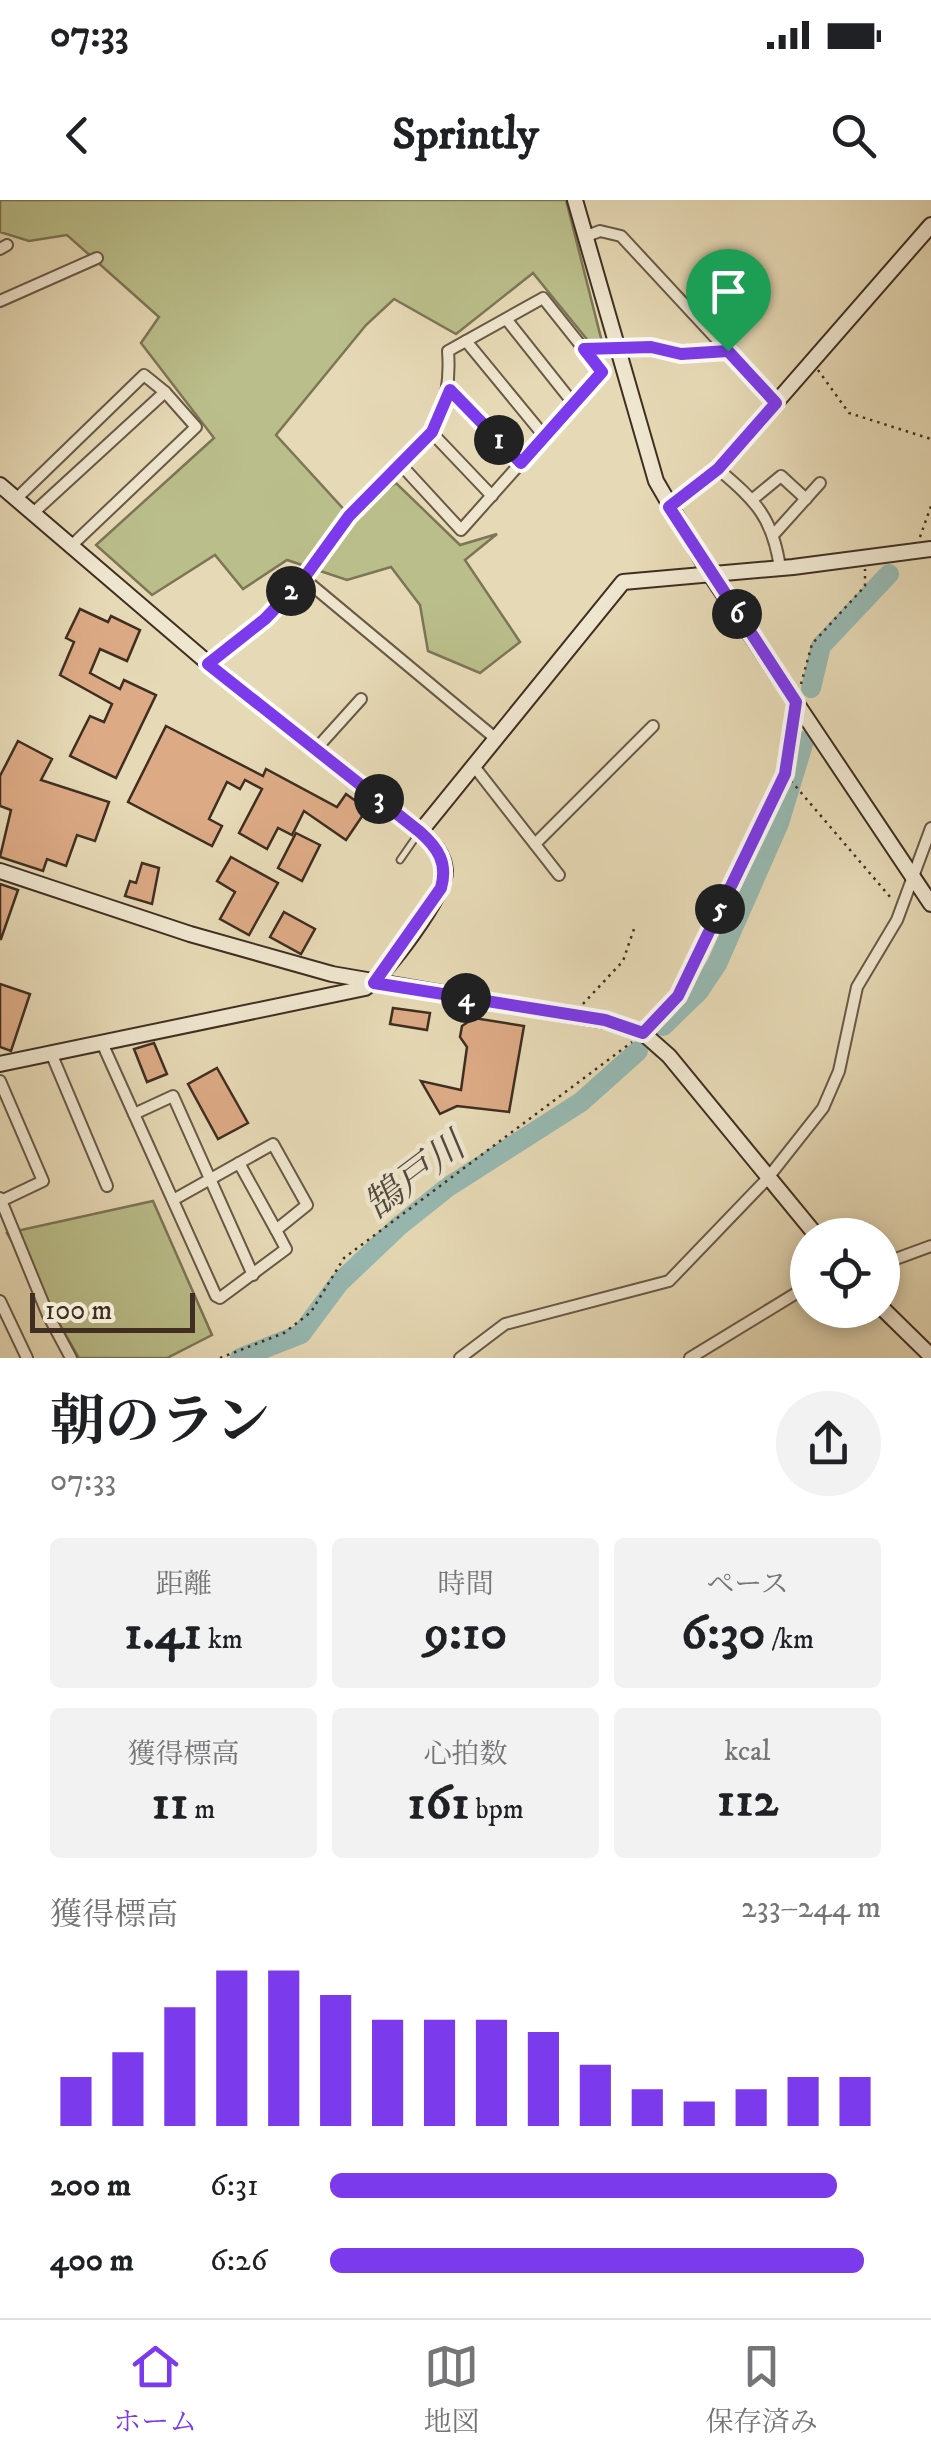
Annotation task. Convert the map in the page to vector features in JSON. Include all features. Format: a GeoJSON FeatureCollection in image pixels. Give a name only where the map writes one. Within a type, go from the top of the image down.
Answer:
{"type":"FeatureCollection","features":[{"type":"Feature","properties":{"kind":"street"},"geometry":{"type":"LineString","coordinates":[[575,200],[621,349],[648,462],[669,507],[931,904]]}},
{"type":"Feature","properties":{"kind":"street"},"geometry":{"type":"LineString","coordinates":[[669,507],[718,469],[931,225]]}},
{"type":"Feature","properties":{"kind":"street"},"geometry":{"type":"LineString","coordinates":[[588,236],[600,232],[621,236],[776,403]]}},
{"type":"Feature","properties":{"kind":"street"},"geometry":{"type":"LineString","coordinates":[[0,300],[97,258]]}},
{"type":"Feature","properties":{"kind":"street"},"geometry":{"type":"LineString","coordinates":[[208,664],[265,619],[304,578],[349,516],[432,432],[450,390],[448,351],[544,298],[602,372],[461,530],[402,466]]}},
{"type":"Feature","properties":{"kind":"street"},"geometry":{"type":"LineString","coordinates":[[507,320],[573,403]]}},
{"type":"Feature","properties":{"kind":"street"},"geometry":{"type":"LineString","coordinates":[[466,342],[545,437]]}},
{"type":"Feature","properties":{"kind":"street"},"geometry":{"type":"LineString","coordinates":[[16,499],[144,375],[165,392],[196,427],[70,547]]}},
{"type":"Feature","properties":{"kind":"street"},"geometry":{"type":"LineString","coordinates":[[450,390],[521,463]]}},
{"type":"Feature","properties":{"kind":"street"},"geometry":{"type":"LineString","coordinates":[[32,514],[165,392]]}},
{"type":"Feature","properties":{"kind":"street"},"geometry":{"type":"LineString","coordinates":[[432,432],[492,496]]}},
{"type":"Feature","properties":{"kind":"street"},"geometry":{"type":"LineString","coordinates":[[718,469],[753,499],[776,533],[780,568]]}},
{"type":"Feature","properties":{"kind":"street"},"geometry":{"type":"LineString","coordinates":[[753,499],[781,476],[806,500]]}},
{"type":"Feature","properties":{"kind":"street"},"geometry":{"type":"LineString","coordinates":[[776,533],[820,483]]}},
{"type":"Feature","properties":{"kind":"street"},"geometry":{"type":"LineString","coordinates":[[0,485],[208,664],[420,832],[440,852],[443,882],[374,983],[329,999],[0,1064]]}},
{"type":"Feature","properties":{"kind":"street"},"geometry":{"type":"LineString","coordinates":[[420,832],[623,582],[926,550]]}},
{"type":"Feature","properties":{"kind":"street"},"geometry":{"type":"LineString","coordinates":[[304,578],[495,738]]}},
{"type":"Feature","properties":{"kind":"street"},"geometry":{"type":"LineString","coordinates":[[315,750],[361,699]]}},
{"type":"Feature","properties":{"kind":"street"},"geometry":{"type":"LineString","coordinates":[[535,844],[653,726]]}},
{"type":"Feature","properties":{"kind":"street"},"geometry":{"type":"LineString","coordinates":[[473,765],[559,875]]}},
{"type":"Feature","properties":{"kind":"street"},"geometry":{"type":"LineString","coordinates":[[460,1358],[506,1324],[668,1281],[767,1178],[822,1108],[839,1071],[856,988],[902,910],[931,828]]}},
{"type":"Feature","properties":{"kind":"street"},"geometry":{"type":"LineString","coordinates":[[0,871],[190,934],[374,983],[572,1016],[643,1033],[669,1056],[801,1218]]}},
{"type":"Feature","properties":{"kind":"street"},"geometry":{"type":"LineString","coordinates":[[102,1043],[220,1298],[286,1248],[239,1164]]}},
{"type":"Feature","properties":{"kind":"street"},"geometry":{"type":"LineString","coordinates":[[50,1053],[107,1186]]}},
{"type":"Feature","properties":{"kind":"street"},"geometry":{"type":"LineString","coordinates":[[0,1081],[43,1181],[1,1200],[48,1315],[71,1358]]}},
{"type":"Feature","properties":{"kind":"street"},"geometry":{"type":"LineString","coordinates":[[134,1114],[173,1096],[253,1275]]}},
{"type":"Feature","properties":{"kind":"street"},"geometry":{"type":"LineString","coordinates":[[173,1200],[273,1144],[306,1205],[276,1230]]}},
{"type":"Feature","properties":{"kind":"street"},"geometry":{"type":"LineString","coordinates":[[900,1257],[931,1246]]}},
{"type":"Feature","properties":{"kind":"street"},"geometry":{"type":"LineString","coordinates":[[690,1358],[790,1297]]}},
{"type":"Feature","properties":{"kind":"street"},"geometry":{"type":"LineString","coordinates":[[0,1302],[27,1358]]}},
{"type":"Feature","properties":{"kind":"street"},"geometry":{"type":"LineString","coordinates":[[900,1326],[931,1356]]}},
{"type":"Feature","properties":{"kind":"lane"},"geometry":{"type":"LineString","coordinates":[[400,860],[420,832]]}},
{"type":"Feature","properties":{"kind":"path"},"geometry":{"type":"LineString","coordinates":[[621,349],[651,347],[681,354],[728,351]]}},
{"type":"Feature","properties":{"kind":"path"},"geometry":{"type":"LineString","coordinates":[[813,362],[848,412],[931,439]]}},
{"type":"Feature","properties":{"kind":"path"},"geometry":{"type":"LineString","coordinates":[[926,550],[920,531],[931,506]]}},
{"type":"Feature","properties":{"kind":"path"},"geometry":{"type":"LineString","coordinates":[[220,1358],[284,1334],[311,1312],[344,1258],[643,1033],[678,996],[785,774],[796,702],[812,644],[865,586],[866,558]]}},
{"type":"Feature","properties":{"kind":"path"},"geometry":{"type":"LineString","coordinates":[[785,774],[902,910]]}},
{"type":"Feature","properties":{"kind":"path"},"geometry":{"type":"LineString","coordinates":[[572,1016],[623,960],[635,926]]}},
{"type":"Feature","properties":{"kind":"green space"},"geometry":{"type":"Polygon","coordinates":[[[0,200],[566,200],[602,342],[594,348],[533,273],[456,334],[394,299],[366,325],[276,435],[349,515],[396,483],[460,545],[497,534],[465,560],[520,642],[480,673],[428,651],[420,605],[391,567],[347,580],[287,560],[243,589],[215,555],[152,595],[96,545],[214,438],[141,343],[159,317],[67,235],[29,241],[0,232],[0,200]]]}},
{"type":"Feature","properties":{"kind":"green space"},"geometry":{"type":"Polygon","coordinates":[[[153,1201],[212,1335],[167,1358],[79,1358],[7,1233],[153,1201]]]}},
{"type":"Feature","properties":{"kind":"building"},"geometry":{"type":"Polygon","coordinates":[[[80,609],[108,622],[111,616],[140,630],[127,661],[100,649],[90,673],[120,689],[124,680],[156,695],[116,778],[70,756],[90,716],[104,722],[112,704],[60,675],[74,642],[66,638],[80,609]]]}},
{"type":"Feature","properties":{"kind":"building"},"geometry":{"type":"Polygon","coordinates":[[[166,726],[263,776],[266,769],[337,807],[346,794],[367,809],[346,840],[304,811],[292,835],[278,828],[267,849],[239,833],[262,789],[245,780],[240,789],[227,782],[209,819],[222,826],[212,846],[128,802],[166,726]]]}},
{"type":"Feature","properties":{"kind":"building"},"geometry":{"type":"Polygon","coordinates":[[[18,741],[52,759],[41,780],[109,802],[95,841],[77,835],[66,866],[47,859],[43,871],[0,857],[11,810],[0,806],[0,776],[18,741]]]}},
{"type":"Feature","properties":{"kind":"building"},"geometry":{"type":"Polygon","coordinates":[[[296,833],[320,845],[302,881],[278,868],[296,833]]]}},
{"type":"Feature","properties":{"kind":"building"},"geometry":{"type":"Polygon","coordinates":[[[231,857],[278,883],[249,935],[220,919],[235,892],[217,881],[231,857]]]}},
{"type":"Feature","properties":{"kind":"building"},"geometry":{"type":"Polygon","coordinates":[[[142,863],[159,868],[152,904],[125,896],[130,881],[136,883],[142,863]]]}},
{"type":"Feature","properties":{"kind":"building"},"geometry":{"type":"Polygon","coordinates":[[[0,884],[18,890],[1,939],[0,939],[0,884]]]}},
{"type":"Feature","properties":{"kind":"building"},"geometry":{"type":"Polygon","coordinates":[[[284,912],[315,929],[301,954],[270,937],[284,912]]]}},
{"type":"Feature","properties":{"kind":"building"},"geometry":{"type":"Polygon","coordinates":[[[0,984],[30,994],[11,1051],[0,1047],[0,984]]]}},
{"type":"Feature","properties":{"kind":"building"},"geometry":{"type":"Polygon","coordinates":[[[393,1008],[430,1013],[427,1030],[390,1024],[393,1008]]]}},
{"type":"Feature","properties":{"kind":"building"},"geometry":{"type":"Polygon","coordinates":[[[474,1018],[524,1026],[509,1112],[457,1106],[440,1114],[421,1081],[461,1090],[467,1047],[460,1037],[462,1026],[474,1018]]]}},
{"type":"Feature","properties":{"kind":"building"},"geometry":{"type":"Polygon","coordinates":[[[154,1043],[167,1074],[147,1082],[134,1049],[154,1043]]]}},
{"type":"Feature","properties":{"kind":"building"},"geometry":{"type":"Polygon","coordinates":[[[217,1068],[248,1123],[218,1139],[188,1084],[217,1068]]]}},
{"type":"Feature","properties":{"kind":"waterway","name":"鵠戸川"},"geometry":{"type":"LineString","coordinates":[[811,688],[821,646],[889,574]]}},
{"type":"Feature","properties":{"kind":"waterway","name":"鵠戸川"},"geometry":{"type":"LineString","coordinates":[[663,1026],[699,991],[717,964],[779,823],[804,741]]}},
{"type":"Feature","properties":{"kind":"waterway","name":"鵠戸川"},"geometry":{"type":"LineString","coordinates":[[240,1358],[301,1334],[339,1283],[399,1226],[448,1187],[581,1102],[638,1051]]}},
{"type":"Feature","properties":{"kind":"route"},"geometry":{"type":"LineString","coordinates":[[651,347],[681,354],[728,351],[776,403],[718,469],[669,507],[796,702],[785,774],[678,996],[643,1033],[605,1020],[374,983],[441,888],[445,872],[440,852],[208,664],[265,619],[304,578],[349,516],[432,432],[450,390],[521,463],[602,372],[584,349],[651,347]]}}]}
